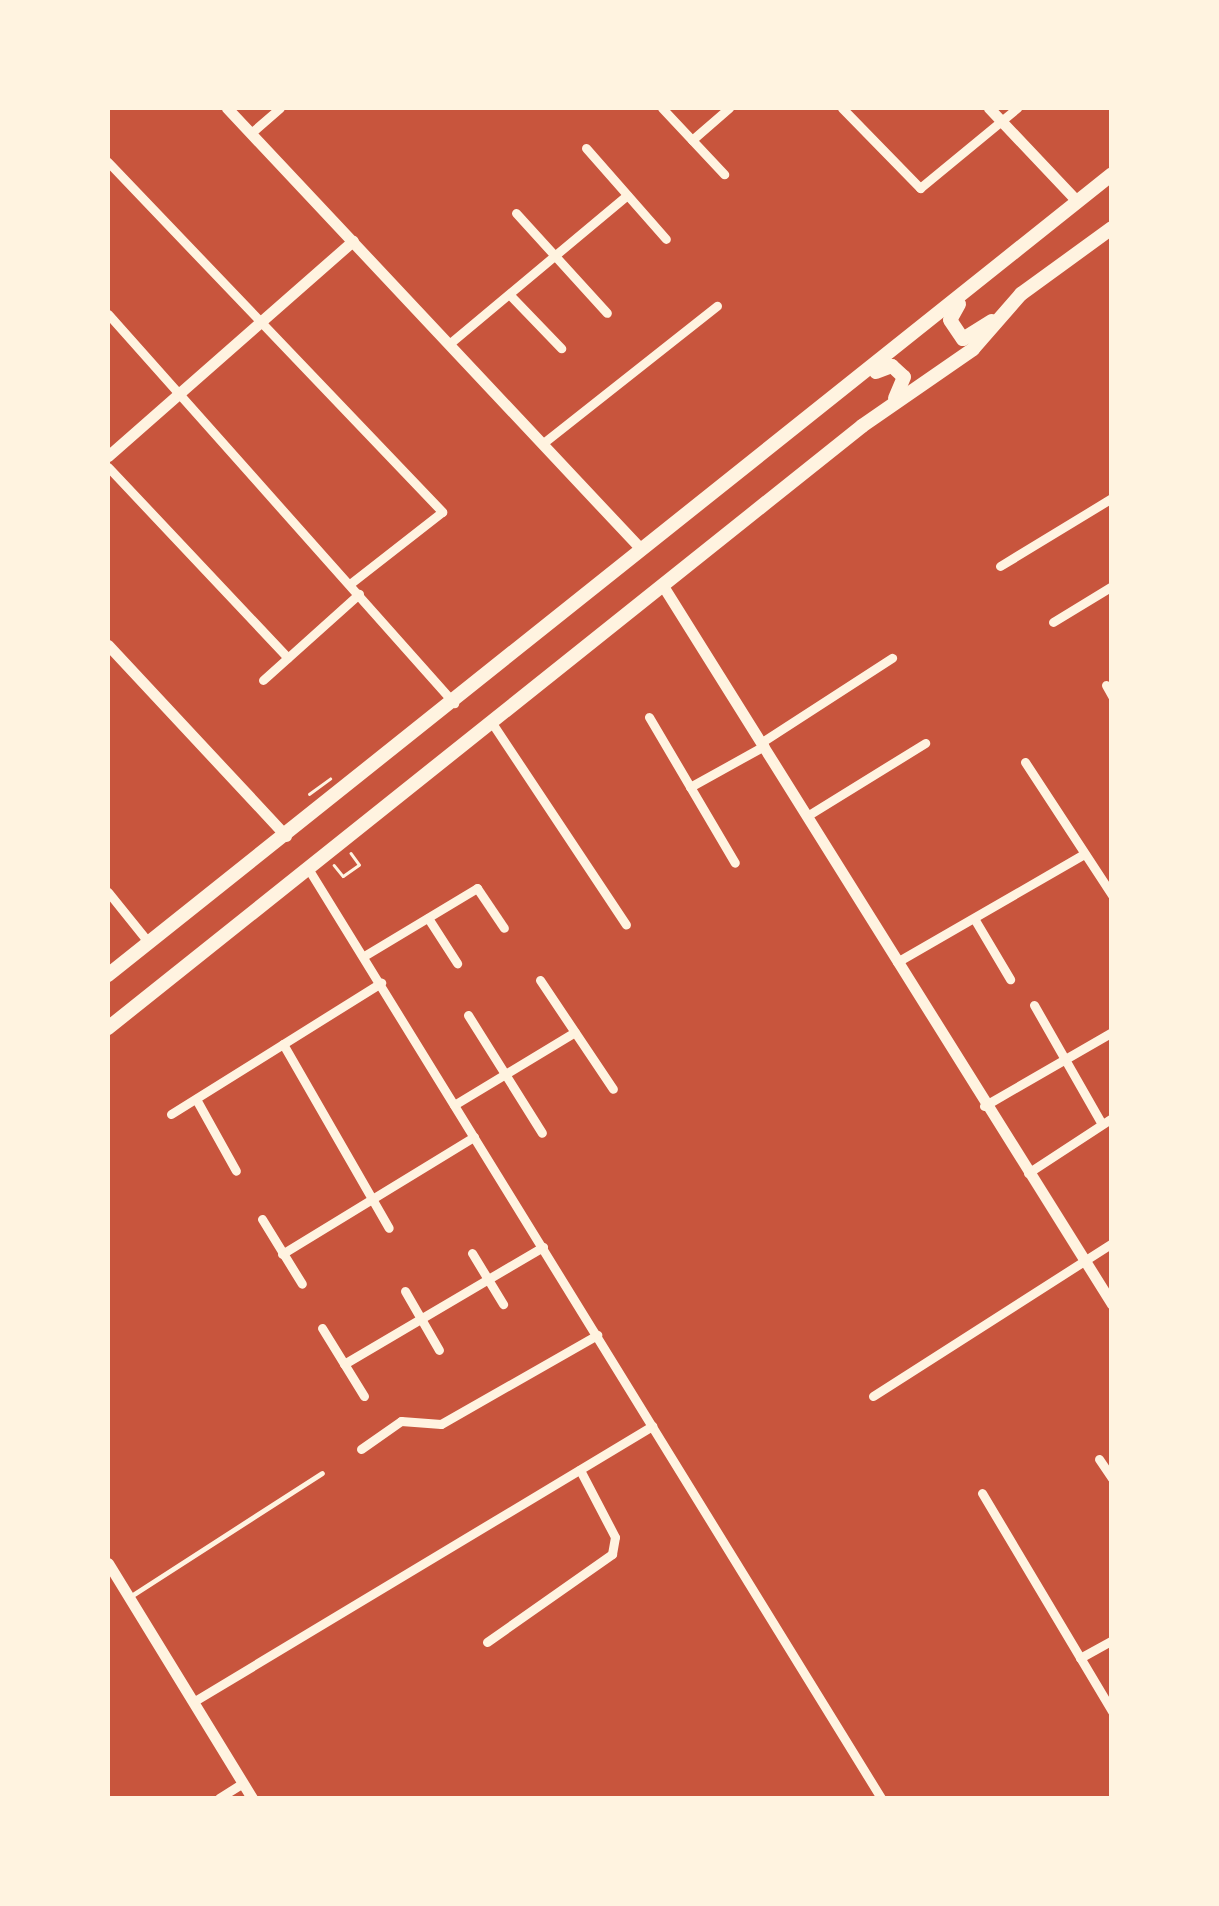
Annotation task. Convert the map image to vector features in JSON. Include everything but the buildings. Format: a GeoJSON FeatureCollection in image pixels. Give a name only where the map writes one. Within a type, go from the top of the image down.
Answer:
{"type":"FeatureCollection","features":[{"type":"Feature","properties":{"kind":"main road"},"geometry":{"type":"LineString","coordinates":[[108,976],[454,703],[640,549],[866,377],[1112,174]]}},
{"type":"Feature","properties":{"kind":"main road"},"geometry":{"type":"LineString","coordinates":[[108,1028],[1110,231]]}},
{"type":"Feature","properties":{"kind":"main road"},"geometry":{"type":"LineString","coordinates":[[965,295],[950,320],[963,340],[1002,316]]}},
{"type":"Feature","properties":{"kind":"main road"},"geometry":{"type":"LineString","coordinates":[[866,377],[892,366],[904,377],[886,411]]}},
{"type":"Feature","properties":{"kind":"street"},"geometry":{"type":"LineString","coordinates":[[227,108],[640,549]]}},
{"type":"Feature","properties":{"kind":"street"},"geometry":{"type":"LineString","coordinates":[[251,133],[280,108]]}},
{"type":"Feature","properties":{"kind":"street"},"geometry":{"type":"LineString","coordinates":[[662,108],[724,174]]}},
{"type":"Feature","properties":{"kind":"street"},"geometry":{"type":"LineString","coordinates":[[692,140],[728,108]]}},
{"type":"Feature","properties":{"kind":"street"},"geometry":{"type":"LineString","coordinates":[[842,108],[920,188],[1016,108]]}},
{"type":"Feature","properties":{"kind":"street"},"geometry":{"type":"LineString","coordinates":[[989,108],[1077,201]]}},
{"type":"Feature","properties":{"kind":"street"},"geometry":{"type":"LineString","coordinates":[[586,148],[666,239]]}},
{"type":"Feature","properties":{"kind":"street"},"geometry":{"type":"LineString","coordinates":[[108,162],[264,319],[442,512],[350,584]]}},
{"type":"Feature","properties":{"kind":"street"},"geometry":{"type":"LineString","coordinates":[[449,344],[627,195]]}},
{"type":"Feature","properties":{"kind":"street"},"geometry":{"type":"LineString","coordinates":[[516,213],[607,313]]}},
{"type":"Feature","properties":{"kind":"street"},"geometry":{"type":"LineString","coordinates":[[108,456],[353,242]]}},
{"type":"Feature","properties":{"kind":"street"},"geometry":{"type":"LineString","coordinates":[[510,295],[561,348]]}},
{"type":"Feature","properties":{"kind":"street"},"geometry":{"type":"LineString","coordinates":[[542,444],[717,306]]}},
{"type":"Feature","properties":{"kind":"street"},"geometry":{"type":"LineString","coordinates":[[108,314],[181,391],[454,703]]}},
{"type":"Feature","properties":{"kind":"street"},"geometry":{"type":"LineString","coordinates":[[108,467],[288,658]]}},
{"type":"Feature","properties":{"kind":"street"},"geometry":{"type":"LineString","coordinates":[[1000,566],[1112,498]]}},
{"type":"Feature","properties":{"kind":"street"},"geometry":{"type":"LineString","coordinates":[[663,586],[984,1106],[1112,1304]]}},
{"type":"Feature","properties":{"kind":"street"},"geometry":{"type":"LineString","coordinates":[[1053,622],[1112,586]]}},
{"type":"Feature","properties":{"kind":"street"},"geometry":{"type":"LineString","coordinates":[[263,680],[359,594]]}},
{"type":"Feature","properties":{"kind":"street"},"geometry":{"type":"LineString","coordinates":[[108,645],[286,836]]}},
{"type":"Feature","properties":{"kind":"street"},"geometry":{"type":"LineString","coordinates":[[690,786],[763,744],[892,658]]}},
{"type":"Feature","properties":{"kind":"street"},"geometry":{"type":"LineString","coordinates":[[1106,685],[1112,696]]}},
{"type":"Feature","properties":{"kind":"street"},"geometry":{"type":"LineString","coordinates":[[649,718],[735,863]]}},
{"type":"Feature","properties":{"kind":"street"},"geometry":{"type":"LineString","coordinates":[[492,724],[626,925]]}},
{"type":"Feature","properties":{"kind":"street"},"geometry":{"type":"LineString","coordinates":[[807,816],[925,743]]}},
{"type":"Feature","properties":{"kind":"street"},"geometry":{"type":"LineString","coordinates":[[1025,762],[1112,895]]}},
{"type":"Feature","properties":{"kind":"street"},"geometry":{"type":"LineString","coordinates":[[898,962],[1084,854]]}},
{"type":"Feature","properties":{"kind":"street"},"geometry":{"type":"LineString","coordinates":[[309,870],[881,1798]]}},
{"type":"Feature","properties":{"kind":"street"},"geometry":{"type":"LineString","coordinates":[[364,956],[477,888],[504,928]]}},
{"type":"Feature","properties":{"kind":"street"},"geometry":{"type":"LineString","coordinates":[[108,892],[150,943]]}},
{"type":"Feature","properties":{"kind":"street"},"geometry":{"type":"LineString","coordinates":[[428,918],[457,963]]}},
{"type":"Feature","properties":{"kind":"street"},"geometry":{"type":"LineString","coordinates":[[975,920],[1010,979]]}},
{"type":"Feature","properties":{"kind":"street"},"geometry":{"type":"LineString","coordinates":[[540,980],[613,1089]]}},
{"type":"Feature","properties":{"kind":"street"},"geometry":{"type":"LineString","coordinates":[[171,1114],[382,983]]}},
{"type":"Feature","properties":{"kind":"street"},"geometry":{"type":"LineString","coordinates":[[1028,1174],[1107,1121],[1034,1005]]}},
{"type":"Feature","properties":{"kind":"street"},"geometry":{"type":"LineString","coordinates":[[468,1015],[542,1133]]}},
{"type":"Feature","properties":{"kind":"street"},"geometry":{"type":"LineString","coordinates":[[454,1105],[575,1032]]}},
{"type":"Feature","properties":{"kind":"street"},"geometry":{"type":"LineString","coordinates":[[984,1106],[1112,1032]]}},
{"type":"Feature","properties":{"kind":"street"},"geometry":{"type":"LineString","coordinates":[[284,1044],[389,1228]]}},
{"type":"Feature","properties":{"kind":"street"},"geometry":{"type":"LineString","coordinates":[[196,1098],[236,1171]]}},
{"type":"Feature","properties":{"kind":"street"},"geometry":{"type":"LineString","coordinates":[[282,1254],[474,1136]]}},
{"type":"Feature","properties":{"kind":"street"},"geometry":{"type":"LineString","coordinates":[[262,1219],[302,1284]]}},
{"type":"Feature","properties":{"kind":"street"},"geometry":{"type":"LineString","coordinates":[[873,1396],[1112,1243]]}},
{"type":"Feature","properties":{"kind":"street"},"geometry":{"type":"LineString","coordinates":[[344,1364],[543,1247]]}},
{"type":"Feature","properties":{"kind":"street"},"geometry":{"type":"LineString","coordinates":[[472,1253],[503,1304]]}},
{"type":"Feature","properties":{"kind":"street"},"geometry":{"type":"LineString","coordinates":[[405,1290],[439,1350]]}},
{"type":"Feature","properties":{"kind":"street"},"geometry":{"type":"LineString","coordinates":[[322,1328],[364,1396]]}},
{"type":"Feature","properties":{"kind":"street"},"geometry":{"type":"LineString","coordinates":[[362,1449],[401,1420],[440,1424],[597,1335]]}},
{"type":"Feature","properties":{"kind":"street"},"geometry":{"type":"LineString","coordinates":[[193,1702],[652,1426]]}},
{"type":"Feature","properties":{"kind":"street"},"geometry":{"type":"LineString","coordinates":[[1100,1459],[1112,1478]]}},
{"type":"Feature","properties":{"kind":"street"},"geometry":{"type":"LineString","coordinates":[[487,1642],[612,1554],[616,1537],[580,1470]]}},
{"type":"Feature","properties":{"kind":"street"},"geometry":{"type":"LineString","coordinates":[[982,1494],[1112,1710]]}},
{"type":"Feature","properties":{"kind":"street"},"geometry":{"type":"LineString","coordinates":[[108,1563],[252,1798]]}},
{"type":"Feature","properties":{"kind":"street"},"geometry":{"type":"LineString","coordinates":[[1080,1658],[1112,1640]]}},
{"type":"Feature","properties":{"kind":"street"},"geometry":{"type":"LineString","coordinates":[[219,1798],[243,1783]]}},
{"type":"Feature","properties":{"kind":"lane"},"geometry":{"type":"LineString","coordinates":[[129,1597],[322,1473]]}},
{"type":"Feature","properties":{"kind":"path"},"geometry":{"type":"LineString","coordinates":[[306,790],[326,774]]}},
{"type":"Feature","properties":{"kind":"path"},"geometry":{"type":"LineString","coordinates":[[343,876],[358,865]]}}]}
